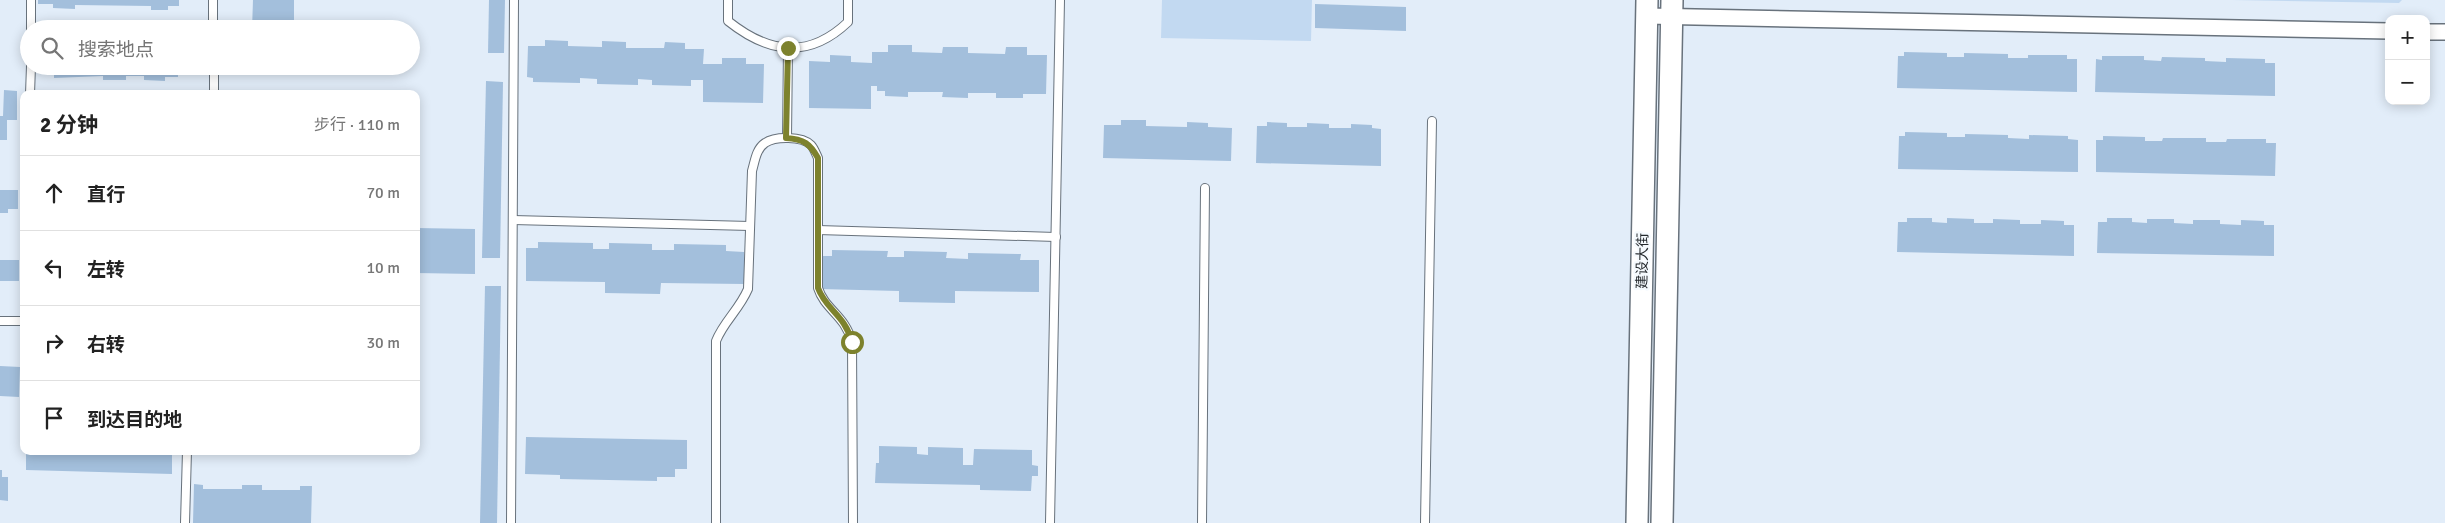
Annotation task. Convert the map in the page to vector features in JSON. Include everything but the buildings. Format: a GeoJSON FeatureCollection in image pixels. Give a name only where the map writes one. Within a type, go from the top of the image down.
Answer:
{"type":"FeatureCollection","features":[{"type":"Feature","properties":{"kind":"main road","name":"建设大街"},"geometry":{"type":"LineString","coordinates":[[1637,523],[1647,8]]}},
{"type":"Feature","properties":{"kind":"main road","name":"建设大街"},"geometry":{"type":"LineString","coordinates":[[1662,523],[1672,8]]}},
{"type":"Feature","properties":{"kind":"street"},"geometry":{"type":"LineString","coordinates":[[1647,8],[2385,31]]}},
{"type":"Feature","properties":{"kind":"street"},"geometry":{"type":"LineString","coordinates":[[2430,32],[2445,32]]}},
{"type":"Feature","properties":{"kind":"lane"},"geometry":{"type":"LineString","coordinates":[[31,0],[31,20]]}},
{"type":"Feature","properties":{"kind":"lane"},"geometry":{"type":"LineString","coordinates":[[213,0],[213,20]]}},
{"type":"Feature","properties":{"kind":"lane"},"geometry":{"type":"LineString","coordinates":[[511,523],[514,0]]}},
{"type":"Feature","properties":{"kind":"lane"},"geometry":{"type":"LineString","coordinates":[[728,0],[728,21],[751,37],[780,48],[818,44],[834,36],[848,22],[848,0]]}},
{"type":"Feature","properties":{"kind":"lane"},"geometry":{"type":"LineString","coordinates":[[1050,523],[1060,0]]}},
{"type":"Feature","properties":{"kind":"lane"},"geometry":{"type":"LineString","coordinates":[[786,138],[788,48]]}},
{"type":"Feature","properties":{"kind":"lane"},"geometry":{"type":"LineString","coordinates":[[30,75],[30,90]]}},
{"type":"Feature","properties":{"kind":"lane"},"geometry":{"type":"LineString","coordinates":[[214,75],[214,90]]}},
{"type":"Feature","properties":{"kind":"lane"},"geometry":{"type":"LineString","coordinates":[[1425,523],[1432,121]]}},
{"type":"Feature","properties":{"kind":"lane"},"geometry":{"type":"LineString","coordinates":[[716,523],[716,341],[722,325],[743,301],[748,289],[752,171],[757,152],[766,142],[786,138],[805,141],[811,145],[818,158],[818,288],[822,299],[838,314],[848,328],[852,342],[853,523]]}},
{"type":"Feature","properties":{"kind":"lane"},"geometry":{"type":"LineString","coordinates":[[1202,523],[1205,188]]}},
{"type":"Feature","properties":{"kind":"lane"},"geometry":{"type":"LineString","coordinates":[[513,220],[750,226]]}},
{"type":"Feature","properties":{"kind":"lane"},"geometry":{"type":"LineString","coordinates":[[818,230],[1056,237]]}},
{"type":"Feature","properties":{"kind":"lane"},"geometry":{"type":"LineString","coordinates":[[0,321],[20,321]]}},
{"type":"Feature","properties":{"kind":"lane"},"geometry":{"type":"LineString","coordinates":[[185,523],[187,455]]}},
{"type":"Feature","properties":{"kind":"shaded area"},"geometry":{"type":"Polygon","coordinates":[[[1162,0],[1312,0],[1311,41],[1161,38],[1162,0]]]}},
{"type":"Feature","properties":{"kind":"shaded area"},"geometry":{"type":"Polygon","coordinates":[[[2232,0],[2402,0],[2399,3],[2232,0]]]}},
{"type":"Feature","properties":{"kind":"route"},"geometry":{"type":"LineString","coordinates":[[788,48],[786,138],[805,141],[811,145],[818,158],[818,288],[822,299],[838,314],[848,328],[852,342]]}}]}
